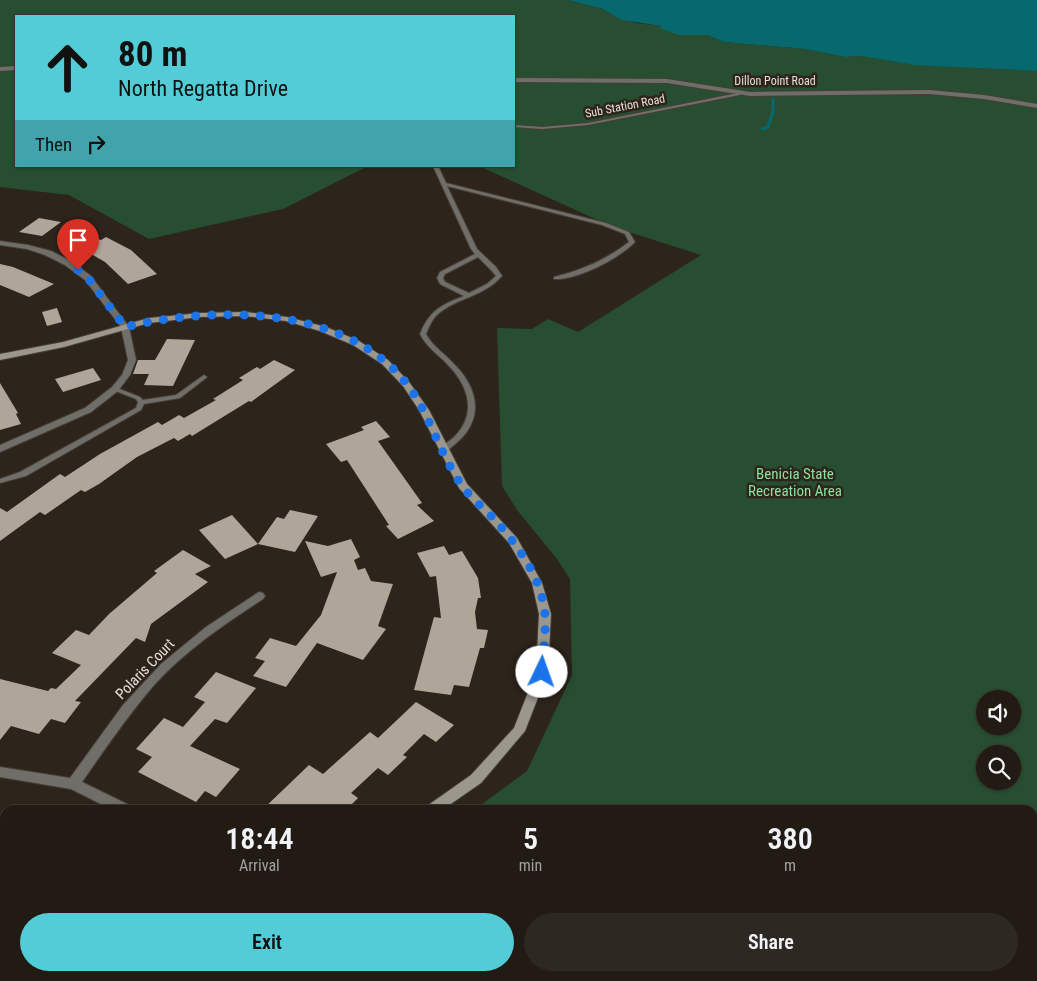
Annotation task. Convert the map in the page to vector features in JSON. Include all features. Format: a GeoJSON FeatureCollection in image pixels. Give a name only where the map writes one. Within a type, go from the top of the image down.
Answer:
{"type":"FeatureCollection","features":[{"type":"Feature","properties":{"kind":"street"},"geometry":{"type":"LineString","coordinates":[[0,69],[15,68]]}},
{"type":"Feature","properties":{"kind":"street","name":"Dillon Point Road"},"geometry":{"type":"LineString","coordinates":[[515,80],[667,81],[738,94],[929,92],[984,97],[1037,106]]}},
{"type":"Feature","properties":{"kind":"street"},"geometry":{"type":"LineString","coordinates":[[0,242],[28,247],[68,263],[88,278],[125,327],[132,360],[126,375],[115,389],[88,410],[0,449]]}},
{"type":"Feature","properties":{"kind":"street"},"geometry":{"type":"LineString","coordinates":[[0,357],[64,344],[149,321],[200,315],[245,314],[287,319],[323,329],[356,343],[385,362],[406,384],[424,410],[463,486],[513,541],[537,582],[545,614],[542,672],[519,731],[476,779],[439,805]]}},
{"type":"Feature","properties":{"kind":"street","name":"Polaris Court"},"geometry":{"type":"LineString","coordinates":[[73,784],[127,710],[164,668],[212,627],[259,596]]}},
{"type":"Feature","properties":{"kind":"street"},"geometry":{"type":"LineString","coordinates":[[0,772],[73,784],[116,805]]}},
{"type":"Feature","properties":{"kind":"lane","name":"Sub Station Road"},"geometry":{"type":"LineString","coordinates":[[515,126],[542,128],[588,124],[738,94]]}},
{"type":"Feature","properties":{"kind":"lane"},"geometry":{"type":"LineString","coordinates":[[436,167],[478,255],[492,266],[499,276],[492,284],[437,311],[426,322],[423,334],[428,346],[450,363],[462,376],[474,402],[471,419],[463,433],[443,450]]}},
{"type":"Feature","properties":{"kind":"lane"},"geometry":{"type":"LineString","coordinates":[[444,184],[604,224],[627,233],[632,242],[599,265],[578,274],[556,278]]}},
{"type":"Feature","properties":{"kind":"lane"},"geometry":{"type":"LineString","coordinates":[[470,296],[442,282],[440,278],[442,273],[478,255]]}},
{"type":"Feature","properties":{"kind":"lane"},"geometry":{"type":"LineString","coordinates":[[141,402],[178,397],[204,377]]}},
{"type":"Feature","properties":{"kind":"lane"},"geometry":{"type":"LineString","coordinates":[[115,389],[138,398],[141,402]]}},
{"type":"Feature","properties":{"kind":"lane"},"geometry":{"type":"LineString","coordinates":[[0,481],[23,474],[116,422],[139,408],[141,402]]}},
{"type":"Feature","properties":{"kind":"green space","name":"Benicia State Recreation Area"},"geometry":{"type":"Polygon","coordinates":[[[0,0],[568,0],[603,9],[636,23],[661,26],[678,35],[707,35],[724,42],[805,49],[845,57],[861,56],[909,64],[1037,71],[1037,805],[481,805],[527,771],[572,675],[570,579],[557,559],[517,510],[502,486],[497,328],[532,329],[548,319],[578,332],[701,255],[613,227],[481,167],[515,167],[515,15],[15,15],[15,167],[366,167],[283,209],[149,239],[69,195],[0,187],[0,0]]]}},
{"type":"Feature","properties":{"kind":"water"},"geometry":{"type":"Polygon","coordinates":[[[568,0],[1037,0],[1037,71],[914,65],[861,56],[845,57],[805,49],[724,42],[707,35],[678,35],[660,28],[661,26],[622,20],[603,9],[568,0]]]}},
{"type":"Feature","properties":{"kind":"building"},"geometry":{"type":"Polygon","coordinates":[[[39,218],[61,222],[42,236],[19,232],[39,218]]]}},
{"type":"Feature","properties":{"kind":"building"},"geometry":{"type":"Polygon","coordinates":[[[106,237],[131,250],[157,274],[128,284],[105,262],[79,247],[95,238],[101,240],[106,237]]]}},
{"type":"Feature","properties":{"kind":"building"},"geometry":{"type":"Polygon","coordinates":[[[0,264],[13,267],[54,284],[29,297],[0,285],[0,264]]]}},
{"type":"Feature","properties":{"kind":"building"},"geometry":{"type":"Polygon","coordinates":[[[57,308],[62,322],[47,326],[42,312],[57,308]]]}},
{"type":"Feature","properties":{"kind":"building"},"geometry":{"type":"Polygon","coordinates":[[[167,339],[195,340],[173,386],[144,385],[149,374],[133,374],[138,360],[155,360],[167,339]]]}},
{"type":"Feature","properties":{"kind":"building"},"geometry":{"type":"Polygon","coordinates":[[[274,360],[295,370],[251,402],[249,401],[192,436],[190,434],[178,441],[174,438],[137,457],[99,484],[85,492],[81,490],[45,515],[40,512],[0,541],[0,508],[7,512],[60,474],[65,477],[100,454],[158,422],[162,425],[179,415],[184,418],[216,400],[213,399],[243,380],[239,378],[257,367],[260,369],[274,360]]]}},
{"type":"Feature","properties":{"kind":"building"},"geometry":{"type":"Polygon","coordinates":[[[93,368],[101,380],[63,392],[55,379],[93,368]]]}},
{"type":"Feature","properties":{"kind":"building"},"geometry":{"type":"Polygon","coordinates":[[[0,383],[18,413],[16,414],[21,424],[0,430],[0,383]]]}},
{"type":"Feature","properties":{"kind":"building"},"geometry":{"type":"Polygon","coordinates":[[[376,421],[390,437],[378,441],[422,503],[417,505],[434,521],[398,539],[386,526],[389,525],[347,460],[341,462],[326,444],[364,430],[361,427],[376,421]]]}},
{"type":"Feature","properties":{"kind":"building"},"geometry":{"type":"Polygon","coordinates":[[[290,510],[318,516],[295,552],[258,544],[277,517],[284,519],[290,510]]]}},
{"type":"Feature","properties":{"kind":"building"},"geometry":{"type":"Polygon","coordinates":[[[232,515],[258,544],[225,559],[199,530],[232,515]]]}},
{"type":"Feature","properties":{"kind":"building"},"geometry":{"type":"Polygon","coordinates":[[[351,539],[360,557],[354,560],[358,570],[365,568],[371,581],[393,584],[378,626],[386,629],[363,660],[317,643],[286,687],[253,676],[265,661],[255,658],[270,638],[296,646],[321,615],[337,572],[321,577],[305,541],[328,546],[351,539]]]}},
{"type":"Feature","properties":{"kind":"building"},"geometry":{"type":"Polygon","coordinates":[[[444,546],[449,555],[462,551],[478,578],[481,598],[478,598],[475,612],[477,629],[488,630],[484,648],[480,648],[469,687],[454,685],[451,695],[414,690],[434,617],[441,618],[436,576],[430,577],[417,553],[444,546]]]}},
{"type":"Feature","properties":{"kind":"building"},"geometry":{"type":"Polygon","coordinates":[[[183,550],[211,566],[195,574],[208,582],[151,624],[145,642],[136,638],[75,701],[81,702],[65,723],[51,719],[39,734],[11,726],[0,740],[0,679],[48,691],[51,688],[56,689],[81,665],[52,653],[76,630],[89,635],[109,614],[157,573],[154,571],[183,550]]]}},
{"type":"Feature","properties":{"kind":"building"},"geometry":{"type":"Polygon","coordinates":[[[216,672],[256,688],[227,723],[215,719],[190,746],[240,769],[216,797],[205,791],[196,802],[138,772],[152,757],[136,749],[164,718],[183,727],[205,702],[194,697],[216,672]]]}},
{"type":"Feature","properties":{"kind":"building"},"geometry":{"type":"Polygon","coordinates":[[[416,702],[454,725],[436,742],[424,734],[403,755],[407,757],[388,775],[378,768],[351,793],[358,798],[351,805],[267,805],[309,765],[323,774],[370,732],[378,738],[416,702]]]}},
{"type":"Feature","properties":{"kind":"waterway"},"geometry":{"type":"LineString","coordinates":[[762,129],[768,127],[773,112],[773,99]]}},
{"type":"Feature","properties":{"kind":"route"},"geometry":{"type":"LineString","coordinates":[[78,270],[88,278],[125,327],[149,321],[200,315],[245,314],[287,319],[323,329],[356,343],[385,362],[406,384],[424,410],[463,486],[513,541],[537,582],[545,614],[542,672]]}}]}
